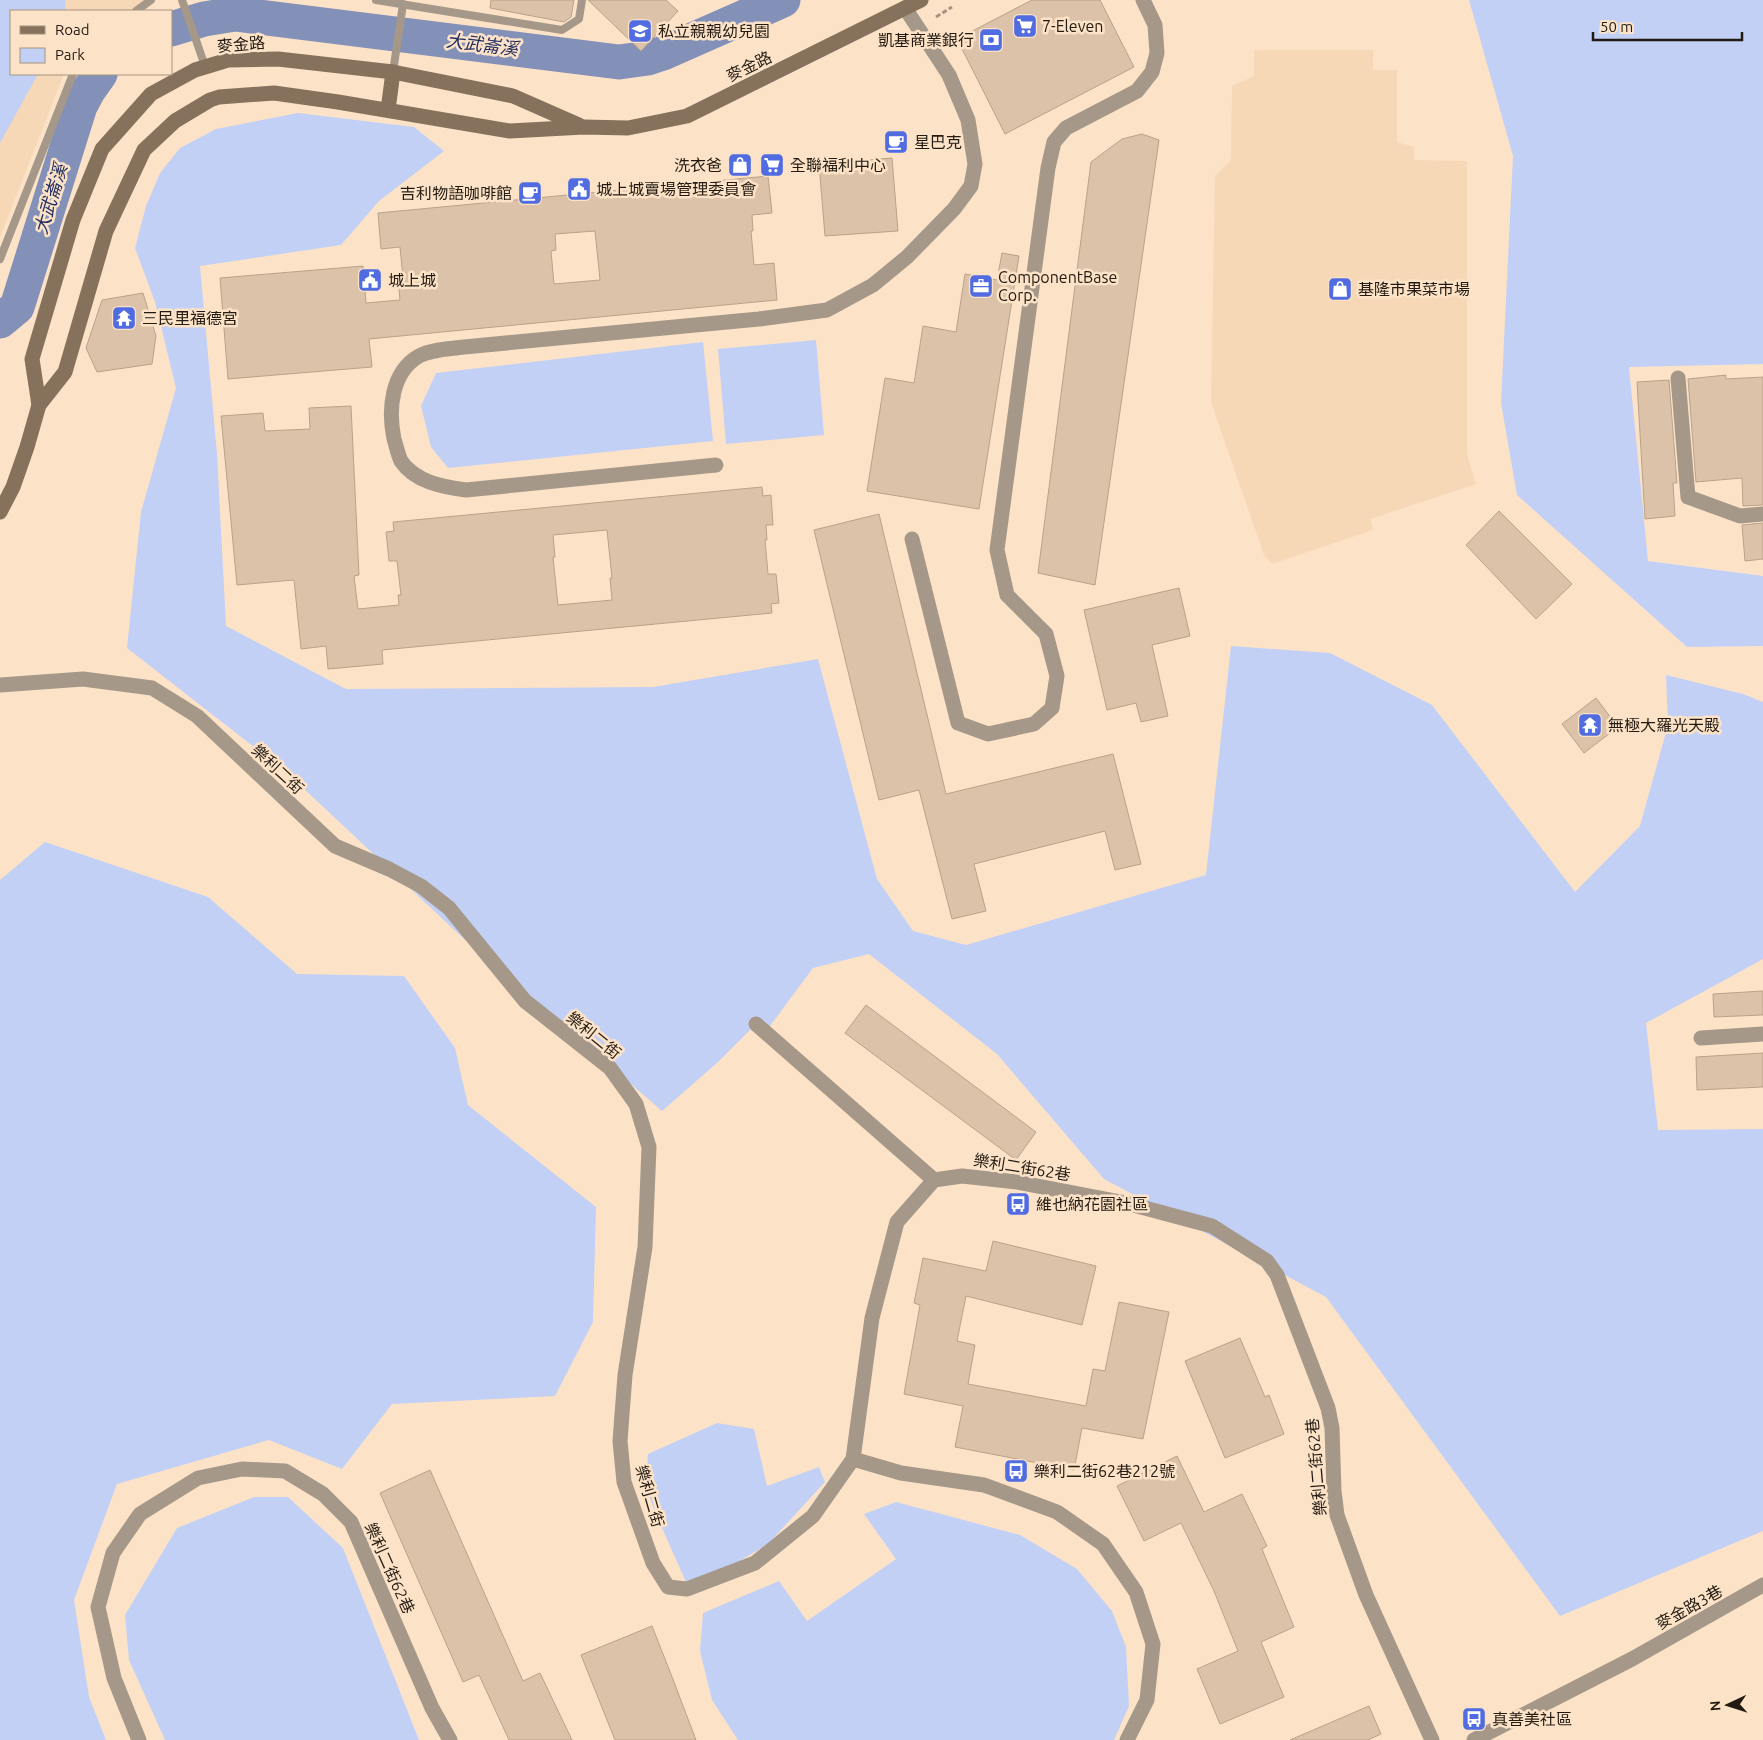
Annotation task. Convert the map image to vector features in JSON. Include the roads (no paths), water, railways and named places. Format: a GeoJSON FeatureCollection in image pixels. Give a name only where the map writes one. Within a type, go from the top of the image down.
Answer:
{"type":"FeatureCollection","features":[{"type":"Feature","properties":{"kind":"street","name":"麥金路"},"geometry":{"type":"LineString","coordinates":[[39,404],[65,372],[106,231],[144,150],[175,121],[210,100],[218,97],[274,93],[510,131],[584,127],[628,128],[687,116],[921,0]]}},
{"type":"Feature","properties":{"kind":"street"},"geometry":{"type":"LineString","coordinates":[[912,539],[958,723],[988,734],[1034,724],[1052,708],[1058,676],[1046,634],[1007,595],[997,550],[1048,168],[1054,142],[1066,128],[1136,91],[1152,72],[1157,53],[1155,25],[1143,0]]}},
{"type":"Feature","properties":{"kind":"street"},"geometry":{"type":"LineString","coordinates":[[716,465],[466,490],[442,486],[426,481],[412,472],[401,460],[391,424],[391,404],[396,385],[404,370],[418,356],[431,352],[464,347],[759,319],[827,310],[872,285],[907,257],[954,209],[971,186],[976,164],[968,120],[950,75],[905,8]]}},
{"type":"Feature","properties":{"kind":"street","name":"麥金路"},"geometry":{"type":"LineString","coordinates":[[0,512],[13,486],[28,447],[39,404],[32,359],[73,220],[102,149],[151,94],[195,70],[203,60],[278,59],[393,72],[514,96],[584,127]]}},
{"type":"Feature","properties":{"kind":"street"},"geometry":{"type":"LineString","coordinates":[[388,110],[393,72]]}},
{"type":"Feature","properties":{"kind":"street"},"geometry":{"type":"LineString","coordinates":[[1678,378],[1688,497],[1740,516],[1763,514]]}},
{"type":"Feature","properties":{"kind":"street","name":"樂利二街"},"geometry":{"type":"LineString","coordinates":[[0,685],[83,679],[152,688],[197,716],[335,846],[389,869],[421,886],[449,908],[525,1001],[610,1068],[636,1104],[649,1147],[645,1247],[625,1375],[621,1422],[620,1441],[624,1482],[653,1563],[668,1587],[687,1589],[755,1563],[813,1516],[853,1459]]}},
{"type":"Feature","properties":{"kind":"street"},"geometry":{"type":"LineString","coordinates":[[756,1024],[934,1180],[897,1222],[872,1318],[853,1459],[900,1473],[984,1485],[1057,1512],[1103,1544],[1136,1592],[1153,1644],[1147,1700],[1126,1740]]}},
{"type":"Feature","properties":{"kind":"street"},"geometry":{"type":"LineString","coordinates":[[1701,1038],[1763,1034]]}},
{"type":"Feature","properties":{"kind":"street","name":"樂利二街62巷"},"geometry":{"type":"LineString","coordinates":[[934,1180],[962,1176],[1017,1182],[1126,1203],[1212,1226],[1267,1261],[1277,1275],[1328,1408],[1332,1428],[1334,1491],[1337,1515],[1366,1595],[1432,1740]]}},
{"type":"Feature","properties":{"kind":"street","name":"樂利二街62巷"},"geometry":{"type":"LineString","coordinates":[[139,1740],[114,1678],[98,1607],[113,1553],[140,1514],[198,1478],[242,1469],[285,1471],[323,1494],[351,1522],[432,1708],[450,1740]]}},
{"type":"Feature","properties":{"kind":"street","name":"麥金路3巷"},"geometry":{"type":"LineString","coordinates":[[1474,1740],[1632,1659],[1763,1585]]}},
{"type":"Feature","properties":{"kind":"lane"},"geometry":{"type":"LineString","coordinates":[[137,10],[151,0]]}},
{"type":"Feature","properties":{"kind":"lane"},"geometry":{"type":"LineString","coordinates":[[182,0],[203,60]]}},
{"type":"Feature","properties":{"kind":"lane"},"geometry":{"type":"LineString","coordinates":[[376,0],[562,30],[579,19],[582,0]]}},
{"type":"Feature","properties":{"kind":"lane"},"geometry":{"type":"LineString","coordinates":[[393,72],[403,4]]}},
{"type":"Feature","properties":{"kind":"lane"},"geometry":{"type":"LineString","coordinates":[[0,259],[73,75]]}},
{"type":"Feature","properties":{"kind":"waterway","name":"大武崙溪"},"geometry":{"type":"LineString","coordinates":[[172,29],[204,19],[235,14],[619,62],[648,58],[663,53],[783,0]]}},
{"type":"Feature","properties":{"kind":"waterway","name":"大武崙溪"},"geometry":{"type":"LineString","coordinates":[[0,321],[17,307],[80,106],[99,75]]}},
{"type":"Feature","properties":{"kind":"place","name":"7-Eleven"},"geometry":{"type":"Point","coordinates":[1025,26]}},
{"type":"Feature","properties":{"kind":"place","name":"私立親親幼兒園"},"geometry":{"type":"Point","coordinates":[640,31]}},
{"type":"Feature","properties":{"kind":"place","name":"凱基商業銀行"},"geometry":{"type":"Point","coordinates":[991,40]}},
{"type":"Feature","properties":{"kind":"place","name":"星巴克"},"geometry":{"type":"Point","coordinates":[896,142]}},
{"type":"Feature","properties":{"kind":"place","name":"洗衣爸"},"geometry":{"type":"Point","coordinates":[740,165]}},
{"type":"Feature","properties":{"kind":"place","name":"全聯福利中心"},"geometry":{"type":"Point","coordinates":[772,165]}},
{"type":"Feature","properties":{"kind":"place","name":"城上城賣場管理委員會"},"geometry":{"type":"Point","coordinates":[579,189]}},
{"type":"Feature","properties":{"kind":"place","name":"吉利物語咖啡館"},"geometry":{"type":"Point","coordinates":[530,193]}},
{"type":"Feature","properties":{"kind":"place","name":"城上城"},"geometry":{"type":"Point","coordinates":[370,280]}},
{"type":"Feature","properties":{"kind":"place","name":"ComponentBase Corp."},"geometry":{"type":"Point","coordinates":[981,286]}},
{"type":"Feature","properties":{"kind":"place","name":"基隆市果菜市場"},"geometry":{"type":"Point","coordinates":[1340,289]}},
{"type":"Feature","properties":{"kind":"place","name":"三民里福德宮"},"geometry":{"type":"Point","coordinates":[124,318]}},
{"type":"Feature","properties":{"kind":"place","name":"無極大羅光天殿"},"geometry":{"type":"Point","coordinates":[1590,725]}},
{"type":"Feature","properties":{"kind":"place","name":"維也納花園社區"},"geometry":{"type":"Point","coordinates":[1018,1204]}},
{"type":"Feature","properties":{"kind":"place","name":"樂利二街62巷212號"},"geometry":{"type":"Point","coordinates":[1016,1471]}},
{"type":"Feature","properties":{"kind":"place","name":"真善美社區"},"geometry":{"type":"Point","coordinates":[1474,1719]}}]}
